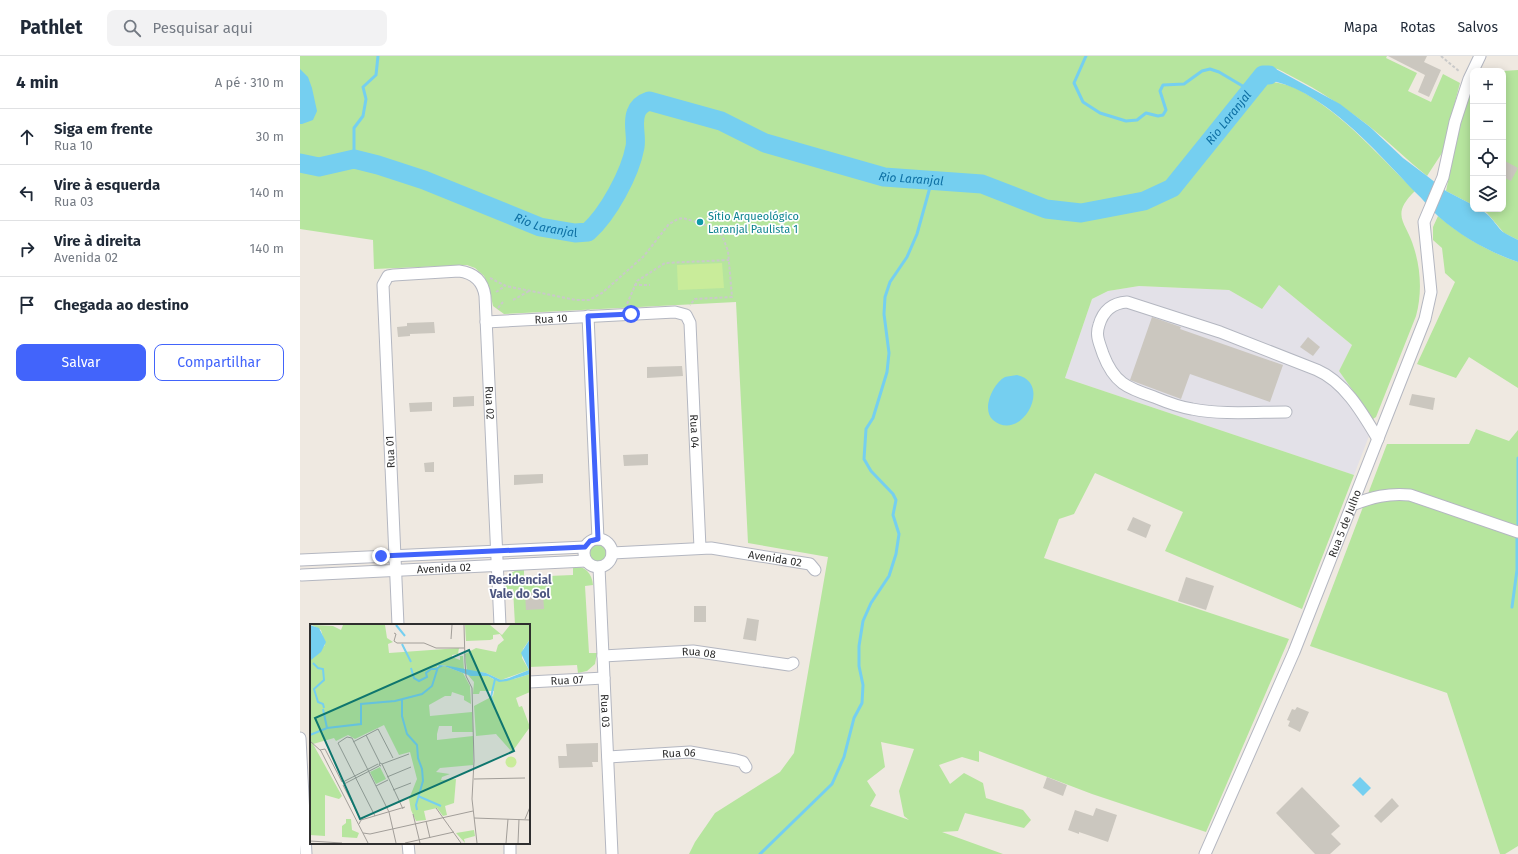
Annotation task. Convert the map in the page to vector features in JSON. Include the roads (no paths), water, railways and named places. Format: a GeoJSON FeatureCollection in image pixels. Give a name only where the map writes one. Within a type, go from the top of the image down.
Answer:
{"type":"FeatureCollection","features":[{"type":"Feature","properties":{"kind":"street","name":"Rua 5 de Julho"},"geometry":{"type":"LineString","coordinates":[[1205,854],[1294,652],[1430,304],[1431,278],[1424,233],[1424,222],[1443,177],[1455,122],[1469,79],[1480,56]]}},
{"type":"Feature","properties":{"kind":"street","name":"Rua 02"},"geometry":{"type":"LineString","coordinates":[[384,280],[388,276],[394,275],[460,271],[472,274],[481,283],[484,292],[486,322],[500,624]]}},
{"type":"Feature","properties":{"kind":"street","name":"Rua 01"},"geometry":{"type":"LineString","coordinates":[[384,280],[383,285],[398,624]]}},
{"type":"Feature","properties":{"kind":"street"},"geometry":{"type":"LineString","coordinates":[[1286,412],[1193,410],[1127,388],[1114,375],[1106,363],[1097,337],[1101,316],[1109,308],[1119,302],[1127,302],[1220,332],[1317,370],[1331,377],[1342,388],[1378,439]]}},
{"type":"Feature","properties":{"kind":"street","name":"Rua 10"},"geometry":{"type":"LineString","coordinates":[[486,322],[675,312],[686,315]]}},
{"type":"Feature","properties":{"kind":"street","name":"Rua 04"},"geometry":{"type":"LineString","coordinates":[[686,315],[690,323],[700,548]]}},
{"type":"Feature","properties":{"kind":"street"},"geometry":{"type":"LineString","coordinates":[[588,316],[598,539]]}},
{"type":"Feature","properties":{"kind":"street"},"geometry":{"type":"LineString","coordinates":[[1352,505],[1381,495],[1392,493],[1410,495],[1518,532]]}},
{"type":"Feature","properties":{"kind":"street"},"geometry":{"type":"LineString","coordinates":[[598,539],[608,543],[612,553],[609,563],[599,568],[592,566],[586,561],[584,554],[585,547],[590,541],[598,539]]}},
{"type":"Feature","properties":{"kind":"street","name":"Avenida 02"},"geometry":{"type":"LineString","coordinates":[[301,559],[585,547]]}},
{"type":"Feature","properties":{"kind":"street","name":"Avenida 02"},"geometry":{"type":"LineString","coordinates":[[612,553],[700,548],[721,549],[810,564],[815,570]]}},
{"type":"Feature","properties":{"kind":"street"},"geometry":{"type":"LineString","coordinates":[[301,559],[304,567],[301,576]]}},
{"type":"Feature","properties":{"kind":"street","name":"Avenida 02"},"geometry":{"type":"LineString","coordinates":[[301,576],[586,561]]}},
{"type":"Feature","properties":{"kind":"street","name":"Rua 03"},"geometry":{"type":"LineString","coordinates":[[599,568],[612,854]]}},
{"type":"Feature","properties":{"kind":"street","name":"Rua 08"},"geometry":{"type":"LineString","coordinates":[[603,656],[693,651],[789,665],[793,663]]}},
{"type":"Feature","properties":{"kind":"street","name":"Rua 07"},"geometry":{"type":"LineString","coordinates":[[530,682],[604,678]]}},
{"type":"Feature","properties":{"kind":"street"},"geometry":{"type":"LineString","coordinates":[[300,738],[306,854]]}},
{"type":"Feature","properties":{"kind":"street","name":"Rua 06"},"geometry":{"type":"LineString","coordinates":[[608,757],[690,752],[736,760],[743,762],[746,767]]}},
{"type":"Feature","properties":{"kind":"street"},"geometry":{"type":"LineString","coordinates":[[408,844],[409,854]]}},
{"type":"Feature","properties":{"kind":"water"},"geometry":{"type":"Polygon","coordinates":[[[1264,68],[1274,68],[1340,104],[1370,127],[1403,158],[1446,191],[1470,203],[1470,212],[1484,212],[1503,232],[1518,240],[1518,262],[1497,254],[1476,243],[1448,224],[1436,214],[1383,158],[1347,124],[1327,108],[1307,95],[1287,85],[1266,80],[1251,91],[1254,77],[1264,68]]]}},
{"type":"Feature","properties":{"kind":"water"},"geometry":{"type":"Polygon","coordinates":[[[300,69],[308,77],[317,111],[313,120],[302,124],[300,124],[300,69]]]}},
{"type":"Feature","properties":{"kind":"water"},"geometry":{"type":"Polygon","coordinates":[[[1017,375],[1028,380],[1033,389],[1033,399],[1029,410],[1023,418],[1014,424],[1004,425],[993,420],[988,410],[988,404],[996,385],[1001,380],[1005,377],[1017,375]]]}},
{"type":"Feature","properties":{"kind":"water"},"geometry":{"type":"Polygon","coordinates":[[[1360,777],[1371,788],[1363,796],[1352,785],[1360,777]]]}},
{"type":"Feature","properties":{"kind":"waterway"},"geometry":{"type":"LineString","coordinates":[[354,159],[354,128],[363,116],[366,99],[363,87],[376,75],[378,56]]}},
{"type":"Feature","properties":{"kind":"waterway"},"geometry":{"type":"LineString","coordinates":[[1086,56],[1074,83],[1083,102],[1100,113],[1126,121],[1137,120],[1146,113],[1158,116],[1163,115],[1166,110],[1160,91],[1163,85],[1184,84],[1202,71],[1210,69],[1219,72],[1251,91]]}},
{"type":"Feature","properties":{"kind":"waterway","name":"Rio Laranjal"},"geometry":{"type":"LineString","coordinates":[[300,163],[319,167],[354,159],[424,180],[540,227],[575,233],[588,232],[603,215],[623,181],[635,147],[634,121],[636,113],[641,106],[649,101],[721,121],[765,143],[884,177],[982,184],[1046,209],[1081,213],[1144,201],[1172,188],[1263,75],[1269,75]]}},
{"type":"Feature","properties":{"kind":"waterway"},"geometry":{"type":"LineString","coordinates":[[760,854],[832,784],[844,757],[854,718],[862,703],[863,685],[859,666],[859,646],[863,621],[871,603],[889,576],[896,554],[899,534],[893,515],[896,500],[893,494],[871,471],[864,459],[866,429],[873,418],[887,372],[889,353],[884,314],[885,297],[890,282],[907,257],[917,234],[932,180]]}},
{"type":"Feature","properties":{"kind":"waterway"},"geometry":{"type":"LineString","coordinates":[[1518,458],[1518,524]]}},
{"type":"Feature","properties":{"kind":"waterway"},"geometry":{"type":"LineString","coordinates":[[1512,607],[1517,570],[1517,536]]}},
{"type":"Feature","properties":{"kind":"place","name":"Sítio Arqueológico Laranjal Paulista 1"},"geometry":{"type":"Point","coordinates":[700,222]}},
{"type":"Feature","properties":{"kind":"district","name":"Residencial Vale do Sol"},"geometry":{"type":"Point","coordinates":[520,587]}}]}
